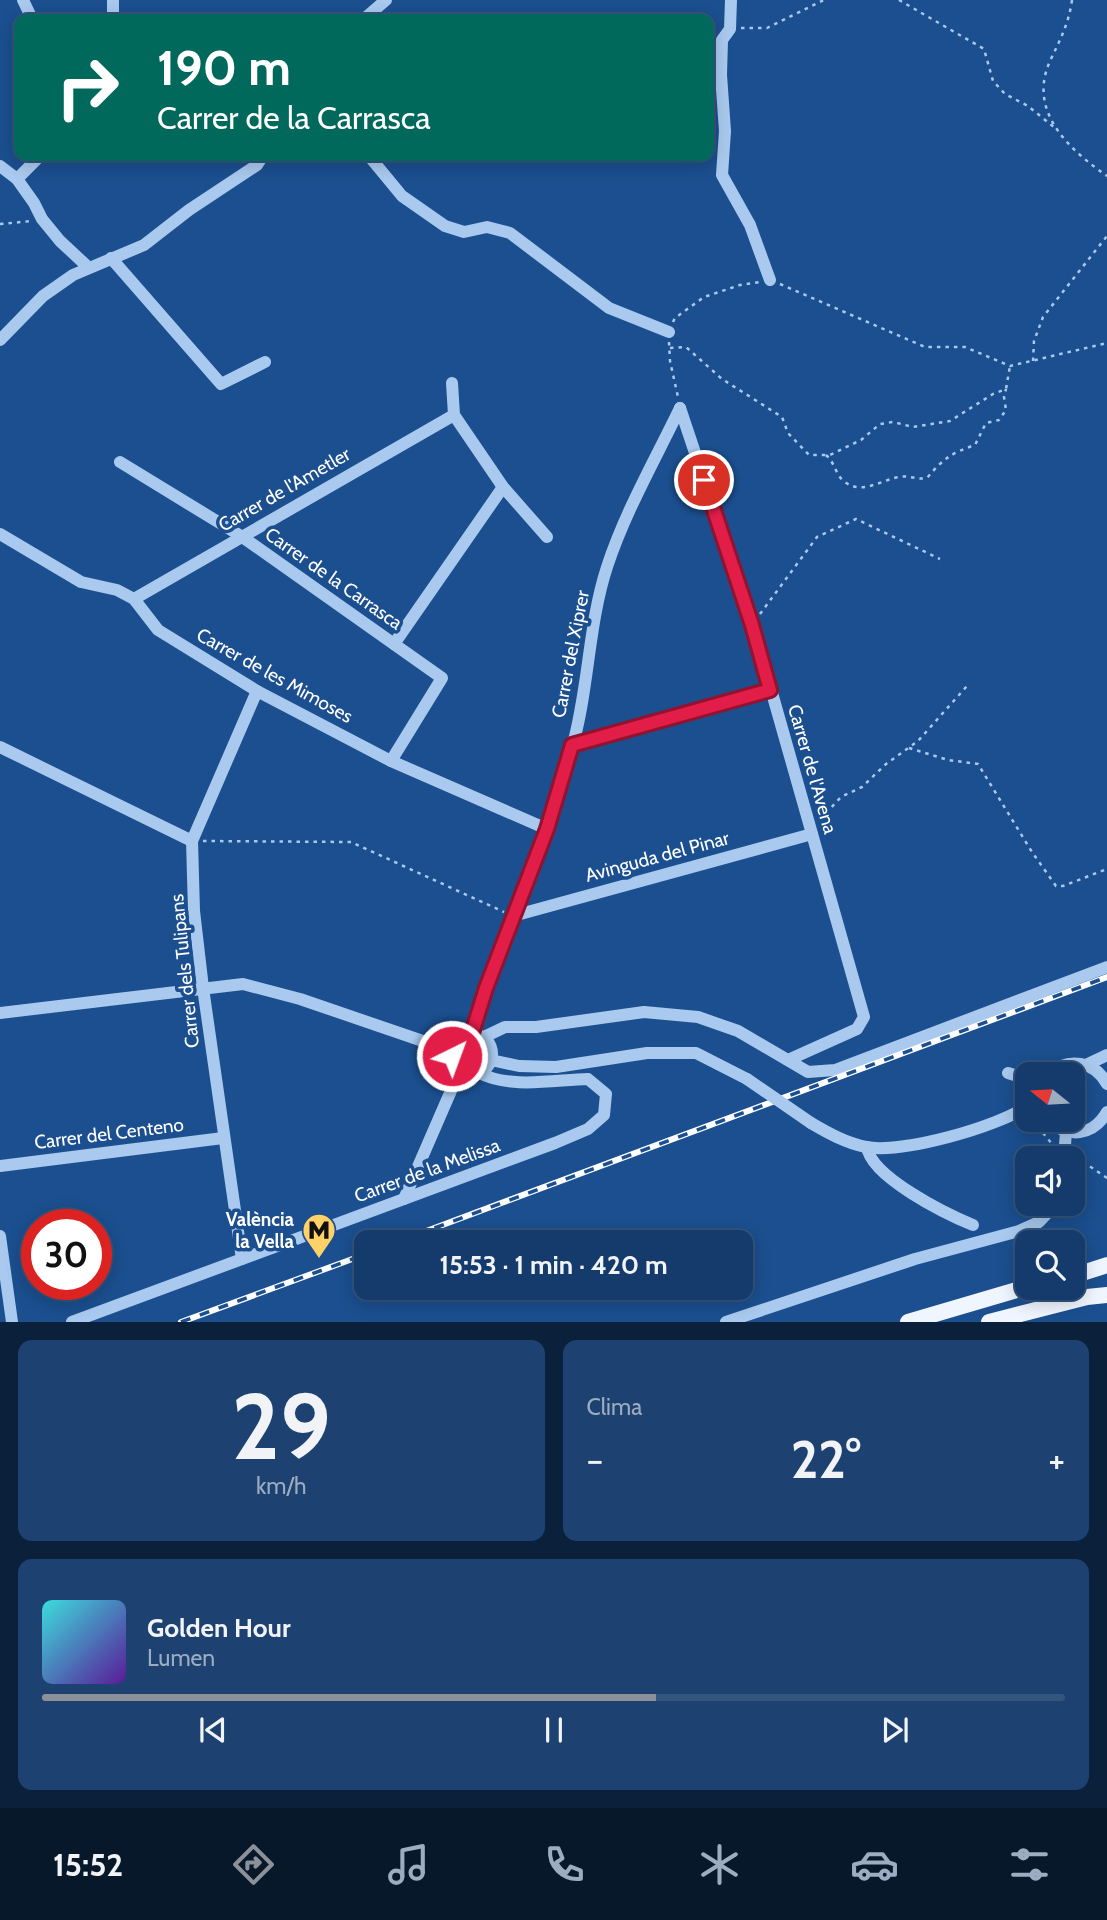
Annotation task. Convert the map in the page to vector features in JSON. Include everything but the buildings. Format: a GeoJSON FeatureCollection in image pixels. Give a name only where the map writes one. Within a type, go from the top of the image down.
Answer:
{"type":"FeatureCollection","features":[{"type":"Feature","properties":{"kind":"main road"},"geometry":{"type":"LineString","coordinates":[[1085,1272],[1107,1265]]}},
{"type":"Feature","properties":{"kind":"main road"},"geometry":{"type":"LineString","coordinates":[[908,1321],[1015,1290]]}},
{"type":"Feature","properties":{"kind":"main road"},"geometry":{"type":"LineString","coordinates":[[989,1321],[1107,1295]]}},
{"type":"Feature","properties":{"kind":"street"},"geometry":{"type":"LineString","coordinates":[[370,14],[386,0]]}},
{"type":"Feature","properties":{"kind":"street"},"geometry":{"type":"LineString","coordinates":[[731,0],[730,27],[722,40],[721,75],[725,131],[722,176],[750,225],[770,280]]}},
{"type":"Feature","properties":{"kind":"street"},"geometry":{"type":"LineString","coordinates":[[17,179],[35,161]]}},
{"type":"Feature","properties":{"kind":"street"},"geometry":{"type":"LineString","coordinates":[[0,340],[43,296],[88,267],[144,245],[259,161]]}},
{"type":"Feature","properties":{"kind":"street"},"geometry":{"type":"LineString","coordinates":[[373,161],[402,196],[445,226],[464,232],[487,227],[510,233],[609,308],[669,332]]}},
{"type":"Feature","properties":{"kind":"street"},"geometry":{"type":"LineString","coordinates":[[0,166],[17,179],[42,219],[60,241],[88,267]]}},
{"type":"Feature","properties":{"kind":"street"},"geometry":{"type":"LineString","coordinates":[[111,258],[220,384],[265,362]]}},
{"type":"Feature","properties":{"kind":"street"},"geometry":{"type":"LineString","coordinates":[[452,383],[454,415],[503,487],[547,537]]}},
{"type":"Feature","properties":{"kind":"street","name":"Carrer de l'Avena"},"geometry":{"type":"LineString","coordinates":[[680,408],[752,625],[864,1017],[858,1030],[788,1060]]}},
{"type":"Feature","properties":{"kind":"street","name":"Carrer del Xiprer"},"geometry":{"type":"LineString","coordinates":[[478,1035],[513,916],[547,829],[572,745],[607,567],[627,517],[680,408]]}},
{"type":"Feature","properties":{"kind":"street","name":"Carrer de l'Ametler"},"geometry":{"type":"LineString","coordinates":[[134,599],[454,415]]}},
{"type":"Feature","properties":{"kind":"street","name":"Carrer de la Carrasca"},"geometry":{"type":"LineString","coordinates":[[120,462],[241,536],[442,678],[391,761]]}},
{"type":"Feature","properties":{"kind":"street"},"geometry":{"type":"LineString","coordinates":[[394,644],[503,487]]}},
{"type":"Feature","properties":{"kind":"street"},"geometry":{"type":"LineString","coordinates":[[0,534],[81,582],[117,590],[134,599]]}},
{"type":"Feature","properties":{"kind":"street","name":"Carrer de les Mimoses"},"geometry":{"type":"LineString","coordinates":[[134,599],[158,630],[257,691],[391,761],[547,829]]}},
{"type":"Feature","properties":{"kind":"street"},"geometry":{"type":"LineString","coordinates":[[572,745],[770,690]]}},
{"type":"Feature","properties":{"kind":"street","name":"Carrer dels Tulipans"},"geometry":{"type":"LineString","coordinates":[[242,1259],[203,988],[194,911],[192,841],[257,691]]}},
{"type":"Feature","properties":{"kind":"street"},"geometry":{"type":"LineString","coordinates":[[0,747],[192,841]]}},
{"type":"Feature","properties":{"kind":"street","name":"Avinguda del Pinar"},"geometry":{"type":"LineString","coordinates":[[513,916],[812,834]]}},
{"type":"Feature","properties":{"kind":"street"},"geometry":{"type":"LineString","coordinates":[[478,1035],[491,1047],[491,1060],[479,1073],[472,1074],[460,1070],[453,1061],[452,1051],[457,1040],[466,1034],[478,1035],[505,1027],[536,1027],[644,1012],[698,1017],[738,1031],[808,1072],[835,1070],[1107,967]]}},
{"type":"Feature","properties":{"kind":"street"},"geometry":{"type":"LineString","coordinates":[[0,1013],[243,984],[300,999],[452,1051]]}},
{"type":"Feature","properties":{"kind":"street"},"geometry":{"type":"LineString","coordinates":[[491,1060],[519,1066],[556,1067],[647,1052],[696,1053],[747,1079],[834,1136],[867,1147],[899,1147],[926,1142],[999,1121],[1015,1119]]}},
{"type":"Feature","properties":{"kind":"street"},"geometry":{"type":"LineString","coordinates":[[1086,1065],[1107,1055]]}},
{"type":"Feature","properties":{"kind":"street"},"geometry":{"type":"LineString","coordinates":[[1086,1065],[1107,1082]]}},
{"type":"Feature","properties":{"kind":"street"},"geometry":{"type":"LineString","coordinates":[[404,1199],[460,1070]]}},
{"type":"Feature","properties":{"kind":"street","name":"Carrer de la Melissa"},"geometry":{"type":"LineString","coordinates":[[72,1321],[555,1143],[588,1129],[604,1115],[606,1094],[589,1079],[513,1083],[493,1080],[479,1073]]}},
{"type":"Feature","properties":{"kind":"street"},"geometry":{"type":"LineString","coordinates":[[1008,1073],[1015,1075]]}},
{"type":"Feature","properties":{"kind":"street"},"geometry":{"type":"LineString","coordinates":[[999,1121],[1015,1112]]}},
{"type":"Feature","properties":{"kind":"street"},"geometry":{"type":"LineString","coordinates":[[1101,1128],[1107,1112]]}},
{"type":"Feature","properties":{"kind":"street"},"geometry":{"type":"LineString","coordinates":[[1068,1146],[1066,1132],[1081,1132]]}},
{"type":"Feature","properties":{"kind":"street","name":"Carrer del Centeno"},"geometry":{"type":"LineString","coordinates":[[0,1166],[223,1138]]}},
{"type":"Feature","properties":{"kind":"street"},"geometry":{"type":"LineString","coordinates":[[867,1147],[868,1157],[896,1183],[946,1214],[973,1224]]}},
{"type":"Feature","properties":{"kind":"street"},"geometry":{"type":"LineString","coordinates":[[726,1321],[902,1264],[1019,1231],[1039,1222],[1045,1216]]}},
{"type":"Feature","properties":{"kind":"street"},"geometry":{"type":"LineString","coordinates":[[0,1236],[12,1321]]}},
{"type":"Feature","properties":{"kind":"path"},"geometry":{"type":"LineString","coordinates":[[730,27],[767,28],[824,0]]}},
{"type":"Feature","properties":{"kind":"path"},"geometry":{"type":"LineString","coordinates":[[899,0],[984,49],[993,81],[1005,94],[1028,106],[1055,128],[1079,156],[1107,176]]}},
{"type":"Feature","properties":{"kind":"path"},"geometry":{"type":"LineString","coordinates":[[1055,128],[1043,95],[1049,63],[1062,41],[1071,13],[1072,0]]}},
{"type":"Feature","properties":{"kind":"path"},"geometry":{"type":"LineString","coordinates":[[0,224],[42,219]]}},
{"type":"Feature","properties":{"kind":"path"},"geometry":{"type":"LineString","coordinates":[[1033,361],[1034,341],[1043,317],[1107,236]]}},
{"type":"Feature","properties":{"kind":"path"},"geometry":{"type":"LineString","coordinates":[[680,408],[669,332],[675,318],[704,297],[740,285],[770,280],[925,347],[965,347],[1010,366],[1107,343]]}},
{"type":"Feature","properties":{"kind":"path"},"geometry":{"type":"LineString","coordinates":[[670,348],[686,347],[722,379],[782,417],[788,433],[809,456],[830,455],[861,440],[880,424],[894,422],[913,427],[950,421],[993,394],[1006,389]]}},
{"type":"Feature","properties":{"kind":"path"},"geometry":{"type":"LineString","coordinates":[[826,455],[834,462],[839,477],[847,484],[863,488],[897,477],[906,476],[916,480],[927,478],[942,460],[954,452],[975,445],[986,423],[999,420],[1006,410],[1004,397],[1010,366]]}},
{"type":"Feature","properties":{"kind":"path"},"geometry":{"type":"LineString","coordinates":[[752,625],[817,537],[856,519],[940,559]]}},
{"type":"Feature","properties":{"kind":"path"},"geometry":{"type":"LineString","coordinates":[[808,820],[826,813],[841,797],[862,787],[886,764],[918,741],[967,686]]}},
{"type":"Feature","properties":{"kind":"path"},"geometry":{"type":"LineString","coordinates":[[909,748],[948,760],[978,764],[1056,886],[1063,886],[1107,869]]}},
{"type":"Feature","properties":{"kind":"path"},"geometry":{"type":"LineString","coordinates":[[192,841],[351,842],[513,916]]}},
{"type":"Feature","properties":{"kind":"path"},"geometry":{"type":"LineString","coordinates":[[1085,1166],[1107,1178]]}},
{"type":"Feature","properties":{"kind":"railway"},"geometry":{"type":"LineString","coordinates":[[429,1230],[1107,977]]}},
{"type":"Feature","properties":{"kind":"railway"},"geometry":{"type":"LineString","coordinates":[[181,1322],[354,1258]]}},
{"type":"Feature","properties":{"kind":"place","name":"València la Vella"},"geometry":{"type":"Point","coordinates":[319,1260]}},
{"type":"Feature","properties":{"kind":"route"},"geometry":{"type":"LineString","coordinates":[[452,1056],[457,1040],[472,1033],[486,988],[547,829],[572,745],[770,690],[752,625],[704,480]]}}]}
